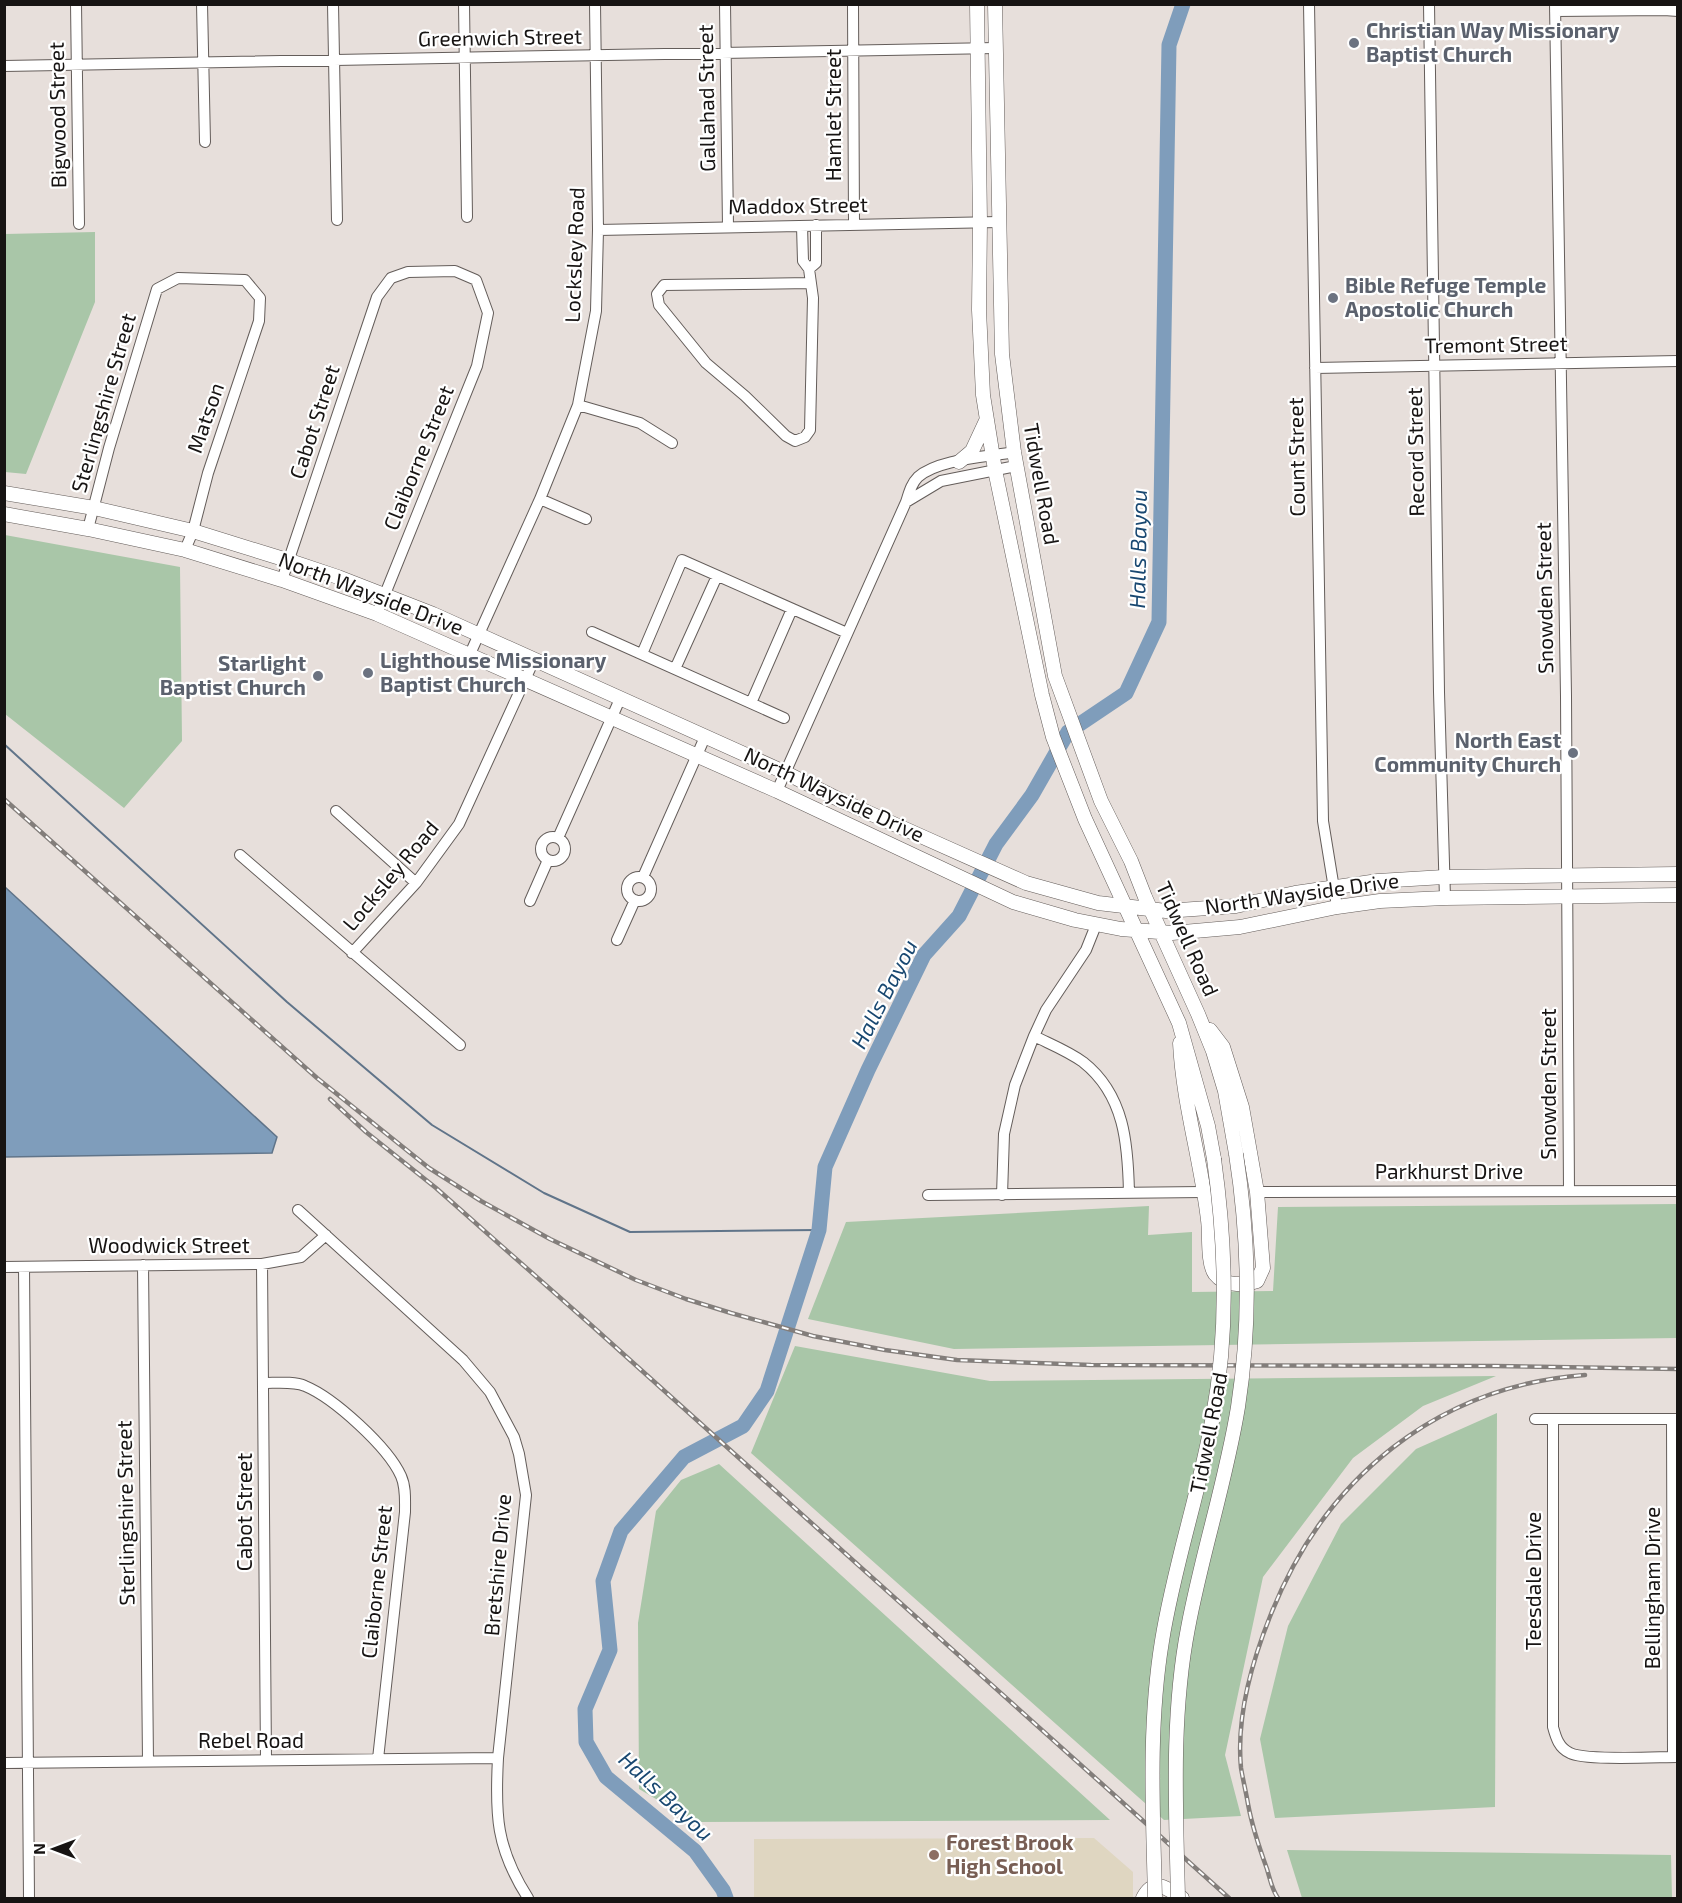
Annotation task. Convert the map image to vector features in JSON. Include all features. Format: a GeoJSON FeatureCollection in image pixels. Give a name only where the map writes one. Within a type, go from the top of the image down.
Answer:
{"type":"FeatureCollection","features":[{"type":"Feature","properties":{"kind":"main road","name":"Tidwell Road"},"geometry":{"type":"LineString","coordinates":[[978,4],[979,310],[983,395],[994,463],[1042,695],[1053,737],[1085,819],[1179,1023],[1208,1126],[1220,1205],[1225,1289],[1220,1373],[1201,1475],[1162,1641],[1152,1753],[1155,1899]]}},
{"type":"Feature","properties":{"kind":"main road","name":"Tidwell Road"},"geometry":{"type":"LineString","coordinates":[[995,4],[1002,354],[1016,466],[1055,676],[1101,801],[1131,861],[1213,1051],[1225,1091],[1236,1154],[1247,1242],[1243,1370],[1228,1460],[1188,1628],[1182,1673],[1175,1758],[1180,1899]]}},
{"type":"Feature","properties":{"kind":"main road"},"geometry":{"type":"LineString","coordinates":[[959,462],[976,444],[987,420]]}},
{"type":"Feature","properties":{"kind":"main road","name":"North Wayside Drive"},"geometry":{"type":"LineString","coordinates":[[4,493],[94,508],[192,531],[290,561],[433,614],[784,772],[950,850],[1026,882],[1082,900],[1166,911],[1236,906],[1378,881],[1444,877],[1677,874]]}},
{"type":"Feature","properties":{"kind":"main road","name":"North Wayside Drive"},"geometry":{"type":"LineString","coordinates":[[4,514],[185,550],[282,580],[376,614],[777,791],[1013,902],[1096,925],[1172,933],[1240,927],[1337,907],[1380,901],[1677,895]]}},
{"type":"Feature","properties":{"kind":"main road"},"geometry":{"type":"LineString","coordinates":[[1179,1023],[1182,1072],[1203,1192],[1213,1272],[1221,1279],[1244,1285],[1257,1281],[1263,1268],[1257,1192],[1242,1107],[1223,1047],[1198,1014]]}},
{"type":"Feature","properties":{"kind":"main road"},"geometry":{"type":"LineString","coordinates":[[1143,1899],[1150,1889],[1160,1886],[1165,1887],[1180,1899]]}},
{"type":"Feature","properties":{"kind":"street","name":"Bigwood Street"},"geometry":{"type":"LineString","coordinates":[[76,4],[79,224]]}},
{"type":"Feature","properties":{"kind":"street"},"geometry":{"type":"LineString","coordinates":[[202,4],[205,142]]}},
{"type":"Feature","properties":{"kind":"street"},"geometry":{"type":"LineString","coordinates":[[333,4],[337,220]]}},
{"type":"Feature","properties":{"kind":"street"},"geometry":{"type":"LineString","coordinates":[[464,4],[467,217]]}},
{"type":"Feature","properties":{"kind":"street","name":"Locksley Road"},"geometry":{"type":"LineString","coordinates":[[470,654],[540,498],[578,405],[596,311],[598,230],[595,4]]}},
{"type":"Feature","properties":{"kind":"street","name":"Gallahad Street"},"geometry":{"type":"LineString","coordinates":[[725,4],[728,227]]}},
{"type":"Feature","properties":{"kind":"street","name":"Hamlet Street"},"geometry":{"type":"LineString","coordinates":[[853,4],[854,225]]}},
{"type":"Feature","properties":{"kind":"street","name":"Count Street"},"geometry":{"type":"LineString","coordinates":[[1309,4],[1323,820],[1337,907]]}},
{"type":"Feature","properties":{"kind":"street","name":"Record Street"},"geometry":{"type":"LineString","coordinates":[[1429,4],[1439,692],[1445,898]]}},
{"type":"Feature","properties":{"kind":"street"},"geometry":{"type":"LineString","coordinates":[[1555,8],[1677,11]]}},
{"type":"Feature","properties":{"kind":"street","name":"Snowden Street"},"geometry":{"type":"LineString","coordinates":[[1555,8],[1568,896],[1569,1191]]}},
{"type":"Feature","properties":{"kind":"street","name":"Greenwich Street"},"geometry":{"type":"LineString","coordinates":[[4,66],[996,48]]}},
{"type":"Feature","properties":{"kind":"street","name":"Maddox Street"},"geometry":{"type":"LineString","coordinates":[[598,230],[999,222]]}},
{"type":"Feature","properties":{"kind":"street"},"geometry":{"type":"LineString","coordinates":[[809,268],[816,263],[816,225]]}},
{"type":"Feature","properties":{"kind":"street"},"geometry":{"type":"LineString","coordinates":[[802,226],[802,261],[809,268],[811,283],[813,298],[810,430],[805,437],[795,441],[786,436],[745,396],[706,363],[659,305],[657,294],[664,285],[811,283]]}},
{"type":"Feature","properties":{"kind":"street","name":"Claiborne Street"},"geometry":{"type":"LineString","coordinates":[[376,614],[477,366],[488,313],[476,280],[455,271],[408,272],[391,278]]}},
{"type":"Feature","properties":{"kind":"street","name":"Sterlingshire Street"},"geometry":{"type":"LineString","coordinates":[[88,529],[109,448],[157,289],[177,278],[245,280],[260,298]]}},
{"type":"Feature","properties":{"kind":"street","name":"Cabot Street"},"geometry":{"type":"LineString","coordinates":[[282,580],[377,297],[391,278]]}},
{"type":"Feature","properties":{"kind":"street","name":"Matson"},"geometry":{"type":"LineString","coordinates":[[185,550],[259,321],[260,298]]}},
{"type":"Feature","properties":{"kind":"street","name":"Tremont Street"},"geometry":{"type":"LineString","coordinates":[[1315,368],[1677,361]]}},
{"type":"Feature","properties":{"kind":"street"},"geometry":{"type":"LineString","coordinates":[[578,405],[640,423],[672,443]]}},
{"type":"Feature","properties":{"kind":"street"},"geometry":{"type":"LineString","coordinates":[[906,502],[941,481],[994,463],[1014,452]]}},
{"type":"Feature","properties":{"kind":"street"},"geometry":{"type":"LineString","coordinates":[[777,791],[911,487],[919,476],[944,465],[959,462],[1016,466]]}},
{"type":"Feature","properties":{"kind":"street"},"geometry":{"type":"LineString","coordinates":[[540,498],[586,519]]}},
{"type":"Feature","properties":{"kind":"street"},"geometry":{"type":"LineString","coordinates":[[642,654],[682,560],[846,633]]}},
{"type":"Feature","properties":{"kind":"street"},"geometry":{"type":"LineString","coordinates":[[675,669],[717,576]]}},
{"type":"Feature","properties":{"kind":"street"},"geometry":{"type":"LineString","coordinates":[[751,703],[792,609]]}},
{"type":"Feature","properties":{"kind":"street"},"geometry":{"type":"LineString","coordinates":[[592,632],[784,718]]}},
{"type":"Feature","properties":{"kind":"street","name":"Locksley Road"},"geometry":{"type":"LineString","coordinates":[[352,952],[416,883],[459,824],[534,660]]}},
{"type":"Feature","properties":{"kind":"street"},"geometry":{"type":"LineString","coordinates":[[558,837],[620,699]]}},
{"type":"Feature","properties":{"kind":"street"},"geometry":{"type":"LineString","coordinates":[[617,940],[635,900],[640,901],[649,895],[650,885],[643,877],[705,737]]}},
{"type":"Feature","properties":{"kind":"street"},"geometry":{"type":"LineString","coordinates":[[336,811],[416,883]]}},
{"type":"Feature","properties":{"kind":"street"},"geometry":{"type":"LineString","coordinates":[[550,837],[558,837],[564,843],[564,854],[559,860],[548,860],[542,855],[542,844],[550,837]]}},
{"type":"Feature","properties":{"kind":"street"},"geometry":{"type":"LineString","coordinates":[[240,855],[460,1046]]}},
{"type":"Feature","properties":{"kind":"street"},"geometry":{"type":"LineString","coordinates":[[530,901],[548,860]]}},
{"type":"Feature","properties":{"kind":"street"},"geometry":{"type":"LineString","coordinates":[[1002,1195],[1004,1134],[1015,1085],[1046,1010],[1086,950],[1096,925]]}},
{"type":"Feature","properties":{"kind":"street"},"geometry":{"type":"LineString","coordinates":[[1034,1036],[1064,1050],[1084,1063],[1100,1080],[1115,1104],[1126,1136],[1129,1194]]}},
{"type":"Feature","properties":{"kind":"street","name":"Parkhurst Drive"},"geometry":{"type":"LineString","coordinates":[[1257,1192],[1677,1191]]}},
{"type":"Feature","properties":{"kind":"street"},"geometry":{"type":"LineString","coordinates":[[928,1195],[1203,1192]]}},
{"type":"Feature","properties":{"kind":"street","name":"Bretshire Drive"},"geometry":{"type":"LineString","coordinates":[[298,1210],[463,1360],[490,1392],[514,1437],[526,1495],[498,1758],[496,1801],[500,1834],[514,1877],[528,1899]]}},
{"type":"Feature","properties":{"kind":"street","name":"Woodwick Street"},"geometry":{"type":"LineString","coordinates":[[4,1267],[262,1264],[301,1257],[326,1235]]}},
{"type":"Feature","properties":{"kind":"street","name":"Cabot Street"},"geometry":{"type":"LineString","coordinates":[[262,1264],[266,1760]]}},
{"type":"Feature","properties":{"kind":"street","name":"Sterlingshire Street"},"geometry":{"type":"LineString","coordinates":[[143,1265],[148,1761]]}},
{"type":"Feature","properties":{"kind":"street"},"geometry":{"type":"LineString","coordinates":[[24,1267],[29,1899]]}},
{"type":"Feature","properties":{"kind":"street","name":"Claiborne Street"},"geometry":{"type":"LineString","coordinates":[[264,1383],[303,1385],[332,1402],[387,1452],[402,1479],[406,1496],[405,1512],[378,1760]]}},
{"type":"Feature","properties":{"kind":"street"},"geometry":{"type":"LineString","coordinates":[[1535,1419],[1675,1419]]}},
{"type":"Feature","properties":{"kind":"street","name":"Teesdale Drive"},"geometry":{"type":"LineString","coordinates":[[1553,1419],[1553,1727],[1558,1743],[1571,1753],[1587,1756],[1675,1756]]}},
{"type":"Feature","properties":{"kind":"street","name":"Bellingham Drive"},"geometry":{"type":"LineString","coordinates":[[1675,1419],[1675,1756]]}},
{"type":"Feature","properties":{"kind":"street","name":"Rebel Road"},"geometry":{"type":"LineString","coordinates":[[4,1763],[498,1758]]}},
{"type":"Feature","properties":{"kind":"shaded area","name":"Forest Brook High School"},"geometry":{"type":"Polygon","coordinates":[[[1094,1838],[1133,1872],[1133,1898],[754,1898],[754,1839],[1094,1838]]]}},
{"type":"Feature","properties":{"kind":"green space"},"geometry":{"type":"Polygon","coordinates":[[[95,232],[95,302],[26,474],[5,472],[5,234],[95,232]]]}},
{"type":"Feature","properties":{"kind":"green space"},"geometry":{"type":"Polygon","coordinates":[[[5,535],[180,567],[182,741],[124,808],[5,714],[5,535]]]}},
{"type":"Feature","properties":{"kind":"green space"},"geometry":{"type":"Polygon","coordinates":[[[1677,1204],[1677,1338],[954,1349],[808,1319],[846,1222],[1149,1206],[1148,1235],[1192,1232],[1192,1292],[1273,1291],[1278,1207],[1677,1204]]]}},
{"type":"Feature","properties":{"kind":"green space"},"geometry":{"type":"Polygon","coordinates":[[[795,1346],[990,1381],[1496,1376],[1423,1406],[1353,1458],[1263,1577],[1225,1755],[1241,1816],[1164,1820],[751,1453],[795,1346]]]}},
{"type":"Feature","properties":{"kind":"green space"},"geometry":{"type":"Polygon","coordinates":[[[1497,1413],[1495,1807],[1275,1818],[1260,1739],[1288,1626],[1341,1524],[1416,1449],[1497,1413]]]}},
{"type":"Feature","properties":{"kind":"green space"},"geometry":{"type":"Polygon","coordinates":[[[719,1464],[1110,1820],[695,1822],[639,1789],[638,1623],[656,1511],[681,1480],[719,1464]]]}},
{"type":"Feature","properties":{"kind":"green space"},"geometry":{"type":"Polygon","coordinates":[[[1287,1850],[1671,1855],[1672,1898],[1302,1898],[1287,1850]]]}},
{"type":"Feature","properties":{"kind":"water"},"geometry":{"type":"Polygon","coordinates":[[[5,887],[277,1137],[272,1153],[5,1157],[5,887]]]}},
{"type":"Feature","properties":{"kind":"waterway","name":"Halls Bayou"},"geometry":{"type":"LineString","coordinates":[[726,1898],[723,1890],[695,1851],[606,1777],[586,1742],[585,1709],[610,1650],[603,1581],[621,1531],[684,1457],[743,1426],[767,1391],[819,1230],[825,1167],[868,1070],[924,955],[959,916],[996,844],[1032,795],[1068,732],[1126,693],[1159,622],[1169,45],[1183,4]]}},
{"type":"Feature","properties":{"kind":"waterway"},"geometry":{"type":"LineString","coordinates":[[4,744],[287,1002],[432,1125],[544,1193],[630,1232],[819,1230]]}},
{"type":"Feature","properties":{"kind":"railway"},"geometry":{"type":"LineString","coordinates":[[4,799],[317,1078],[429,1168],[481,1201],[550,1239],[636,1280],[686,1299],[813,1336],[885,1350],[957,1360],[1091,1365],[1678,1369]]}},
{"type":"Feature","properties":{"kind":"railway"},"geometry":{"type":"LineString","coordinates":[[330,1099],[366,1132],[436,1188],[591,1325],[1229,1898]]}},
{"type":"Feature","properties":{"kind":"railway"},"geometry":{"type":"LineString","coordinates":[[1278,1898],[1271,1884],[1256,1836],[1241,1768],[1240,1748],[1243,1709],[1252,1670],[1271,1614],[1294,1565],[1322,1521],[1355,1482],[1393,1448],[1435,1420],[1481,1398],[1531,1383],[1585,1375]]}},
{"type":"Feature","properties":{"kind":"place","name":"Christian Way Missionary Baptist Church"},"geometry":{"type":"Point","coordinates":[1354,43]}},
{"type":"Feature","properties":{"kind":"place","name":"Bible Refuge Temple Apostolic Church"},"geometry":{"type":"Point","coordinates":[1333,298]}},
{"type":"Feature","properties":{"kind":"place","name":"Lighthouse Missionary Baptist Church"},"geometry":{"type":"Point","coordinates":[368,673]}},
{"type":"Feature","properties":{"kind":"place","name":"Starlight Baptist Church"},"geometry":{"type":"Point","coordinates":[318,676]}},
{"type":"Feature","properties":{"kind":"place","name":"North East Community Church"},"geometry":{"type":"Point","coordinates":[1573,753]}},
{"type":"Feature","properties":{"kind":"place","name":"Forest Brook High School"},"geometry":{"type":"Point","coordinates":[934,1855]}}]}
